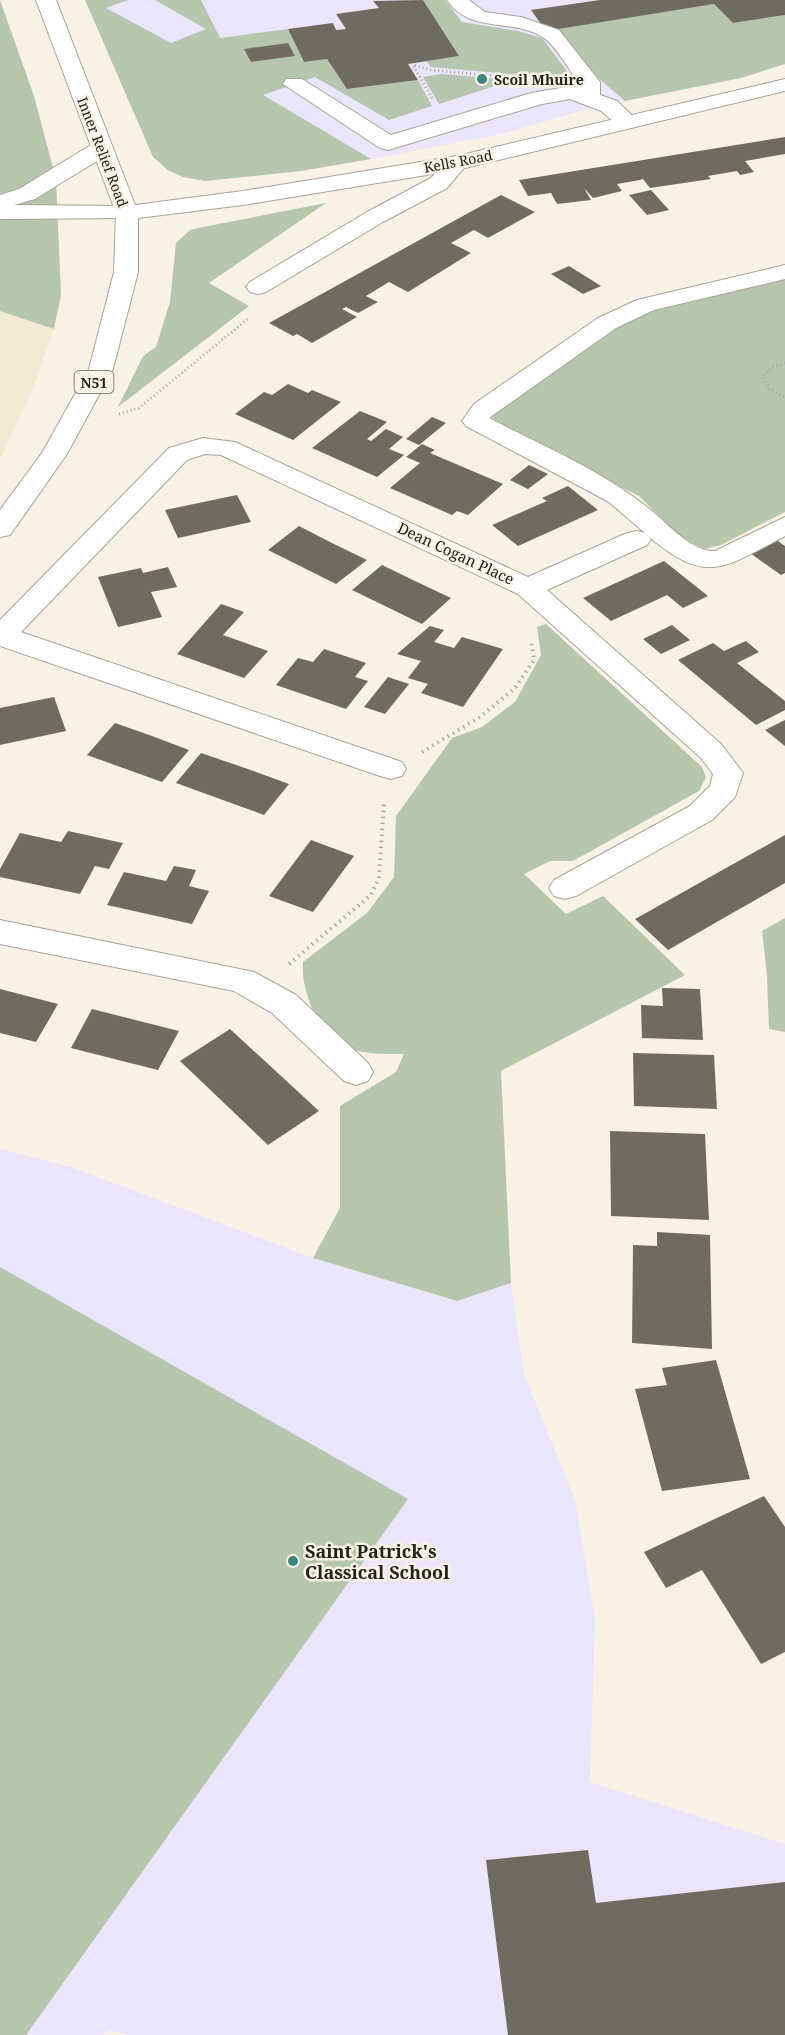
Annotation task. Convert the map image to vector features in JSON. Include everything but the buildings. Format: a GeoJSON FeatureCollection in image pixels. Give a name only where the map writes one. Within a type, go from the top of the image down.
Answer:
{"type":"FeatureCollection","features":[{"type":"Feature","properties":{"kind":"street","name":"Inner Relief Road"},"geometry":{"type":"LineString","coordinates":[[0,529],[54,454],[101,369],[126,272],[127,213],[48,11],[46,0]]}},
{"type":"Feature","properties":{"kind":"street"},"geometry":{"type":"LineString","coordinates":[[458,0],[466,9],[479,17],[521,23],[552,34],[589,82],[589,96]]}},
{"type":"Feature","properties":{"kind":"street"},"geometry":{"type":"LineString","coordinates":[[294,84],[388,143],[539,98],[572,92],[589,96],[609,106],[628,122]]}},
{"type":"Feature","properties":{"kind":"street","name":"Kells Road"},"geometry":{"type":"LineString","coordinates":[[0,212],[127,213],[243,198],[457,163],[785,85]]}},
{"type":"Feature","properties":{"kind":"street"},"geometry":{"type":"LineString","coordinates":[[0,202],[27,194],[102,148]]}},
{"type":"Feature","properties":{"kind":"street"},"geometry":{"type":"LineString","coordinates":[[258,287],[375,217],[439,183],[457,163]]}},
{"type":"Feature","properties":{"kind":"street"},"geometry":{"type":"LineString","coordinates":[[785,272],[646,305],[607,323],[483,409],[475,420],[618,496],[677,546],[704,560],[720,559],[785,525]]}},
{"type":"Feature","properties":{"kind":"street","name":"Dean Cogan Place"},"geometry":{"type":"LineString","coordinates":[[1,636],[178,454],[203,446],[226,447],[528,588],[711,751],[728,774],[724,790],[701,813],[565,888]]}},
{"type":"Feature","properties":{"kind":"street"},"geometry":{"type":"LineString","coordinates":[[528,588],[637,539]]}},
{"type":"Feature","properties":{"kind":"street"},"geometry":{"type":"LineString","coordinates":[[1,636],[391,769]]}},
{"type":"Feature","properties":{"kind":"street"},"geometry":{"type":"LineString","coordinates":[[0,932],[242,981],[284,1004],[356,1072]]}},
{"type":"Feature","properties":{"kind":"path"},"geometry":{"type":"LineString","coordinates":[[66,431],[140,408],[254,313],[258,287]]}},
{"type":"Feature","properties":{"kind":"path"},"geometry":{"type":"LineString","coordinates":[[785,363],[772,367],[763,377],[769,389],[785,397]]}},
{"type":"Feature","properties":{"kind":"shaded area","name":"Scoil Mhuire"},"geometry":{"type":"Polygon","coordinates":[[[99,0],[785,0],[785,64],[741,78],[598,106],[501,134],[371,159],[106,8],[99,0]]]}},
{"type":"Feature","properties":{"kind":"shaded area"},"geometry":{"type":"Polygon","coordinates":[[[0,311],[54,329],[32,390],[0,459],[0,311]]]}},
{"type":"Feature","properties":{"kind":"shaded area","name":"Saint Patrick's Classical School"},"geometry":{"type":"Polygon","coordinates":[[[0,1149],[71,1167],[313,1258],[456,1301],[511,1283],[524,1374],[576,1503],[595,1619],[590,1782],[785,1844],[785,2035],[129,2035],[108,2030],[103,2035],[0,2035],[0,1149]]]}},
{"type":"Feature","properties":{"kind":"green space"},"geometry":{"type":"Polygon","coordinates":[[[0,0],[34,96],[56,179],[61,295],[54,329],[0,311],[0,0]]]}},
{"type":"Feature","properties":{"kind":"green space"},"geometry":{"type":"Polygon","coordinates":[[[85,0],[128,0],[106,8],[171,43],[206,29],[155,0],[201,0],[220,38],[288,29],[304,62],[327,59],[347,89],[418,80],[432,106],[389,120],[315,77],[263,95],[371,159],[301,171],[205,181],[183,177],[168,170],[153,157],[85,0]]]}},
{"type":"Feature","properties":{"kind":"green space"},"geometry":{"type":"Polygon","coordinates":[[[423,0],[445,0],[462,22],[518,31],[542,38],[570,75],[533,76],[431,67],[426,61],[459,56],[423,0]]]}},
{"type":"Feature","properties":{"kind":"green space"},"geometry":{"type":"Polygon","coordinates":[[[714,4],[733,23],[785,15],[785,64],[741,78],[625,101],[583,65],[555,29],[714,4]]]}},
{"type":"Feature","properties":{"kind":"green space"},"geometry":{"type":"Polygon","coordinates":[[[441,74],[514,80],[439,104],[423,77],[441,74]]]}},
{"type":"Feature","properties":{"kind":"green space"},"geometry":{"type":"Polygon","coordinates":[[[326,203],[209,283],[249,306],[118,407],[143,356],[156,347],[170,302],[176,243],[190,230],[326,203]]]}},
{"type":"Feature","properties":{"kind":"green space"},"geometry":{"type":"Polygon","coordinates":[[[785,279],[785,512],[721,545],[705,549],[681,538],[639,496],[537,447],[493,422],[492,410],[614,325],[660,307],[785,279]]]}},
{"type":"Feature","properties":{"kind":"green space"},"geometry":{"type":"Polygon","coordinates":[[[546,624],[702,767],[706,777],[699,791],[573,861],[550,861],[524,874],[566,914],[603,896],[685,975],[501,1071],[511,1283],[457,1301],[313,1258],[340,1208],[340,1106],[396,1072],[404,1054],[358,1051],[346,1047],[325,1031],[310,1003],[304,983],[303,962],[367,913],[394,877],[396,816],[452,738],[482,727],[515,702],[541,655],[537,627],[546,624]]]}},
{"type":"Feature","properties":{"kind":"green space"},"geometry":{"type":"Polygon","coordinates":[[[785,918],[785,1032],[769,1029],[767,975],[762,931],[785,918]]]}},
{"type":"Feature","properties":{"kind":"green space"},"geometry":{"type":"Polygon","coordinates":[[[0,1267],[408,1499],[26,2035],[0,2035],[0,1267]]]}},
{"type":"Feature","properties":{"kind":"place","name":"Scoil Mhuire"},"geometry":{"type":"Point","coordinates":[482,79]}},
{"type":"Feature","properties":{"kind":"place","name":"Saint Patrick's Classical School"},"geometry":{"type":"Point","coordinates":[293,1561]}}]}
